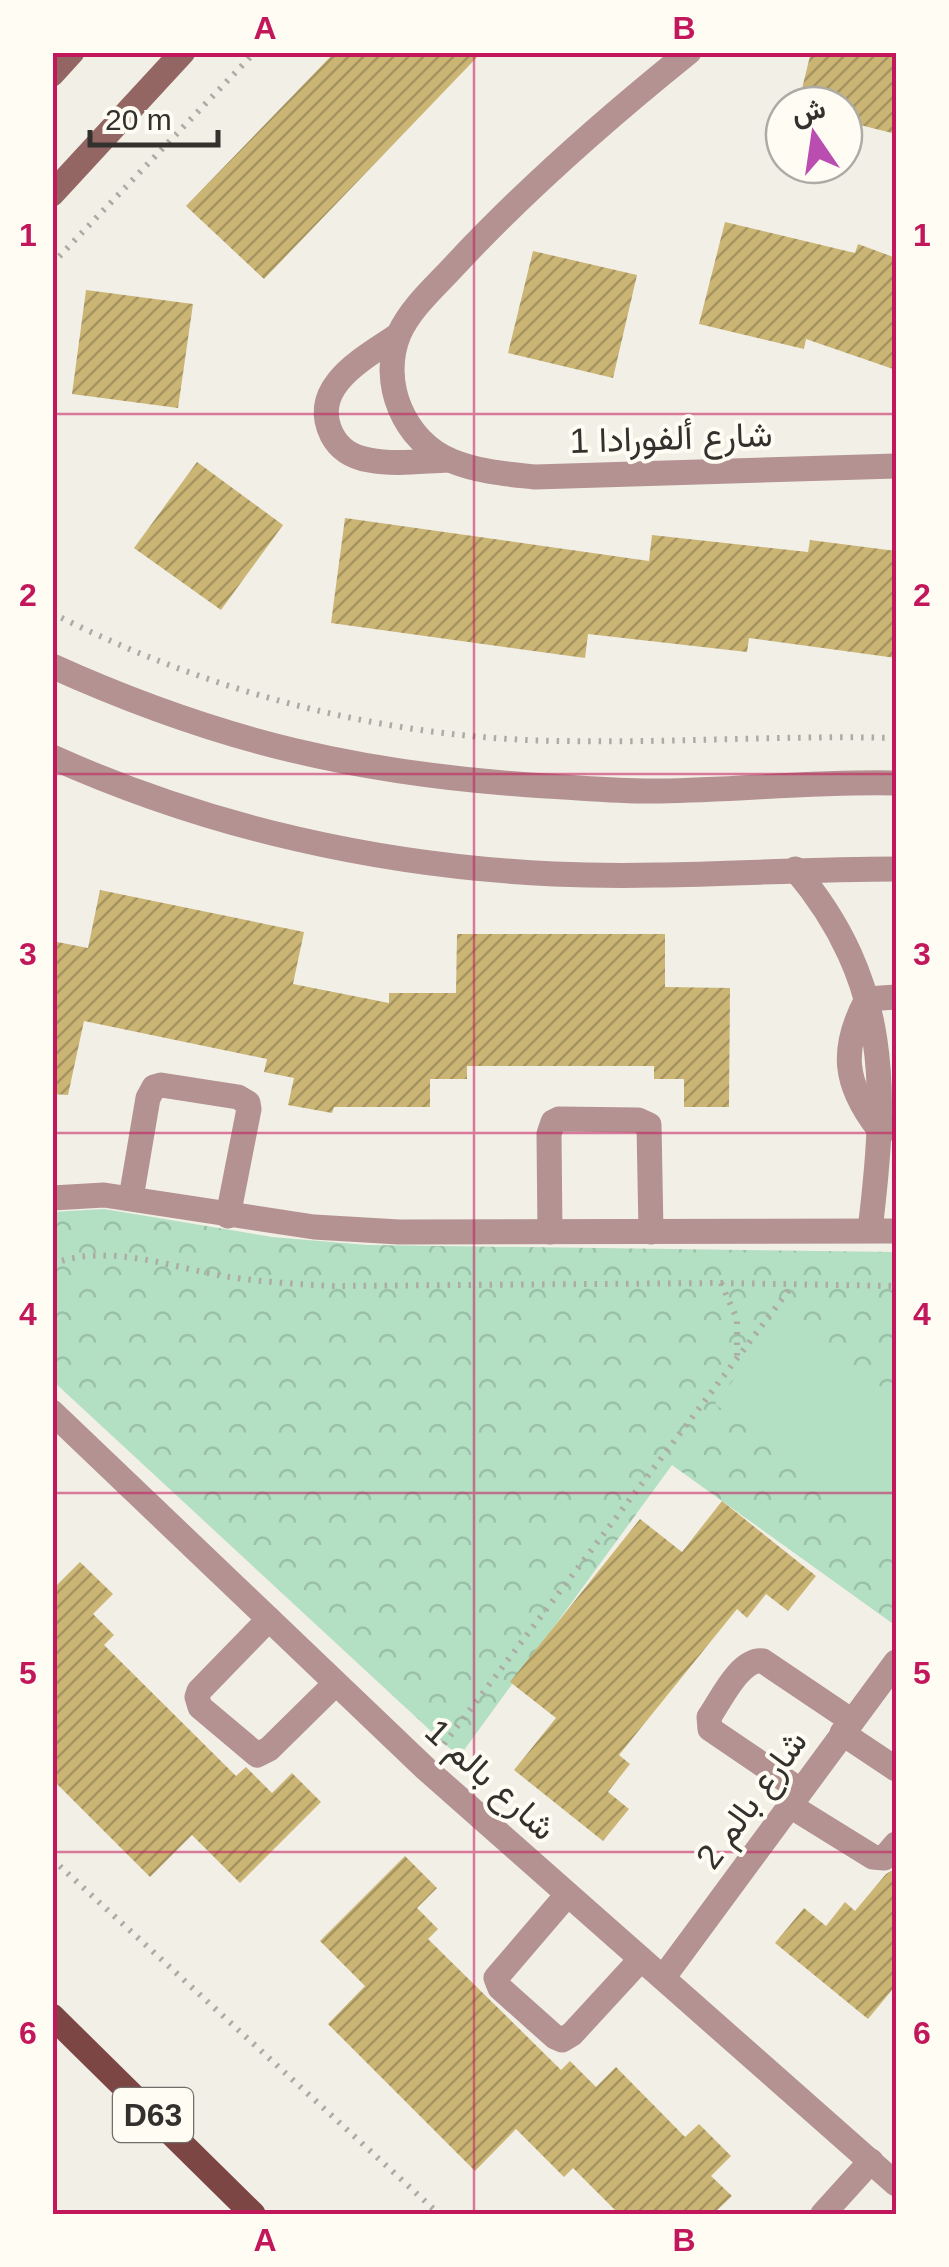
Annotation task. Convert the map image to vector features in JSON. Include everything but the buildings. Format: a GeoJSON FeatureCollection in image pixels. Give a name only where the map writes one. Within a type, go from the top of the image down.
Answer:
{"type":"FeatureCollection","features":[{"type":"Feature","properties":{"kind":"main road"},"geometry":{"type":"LineString","coordinates":[[52,74],[72,52]]}},
{"type":"Feature","properties":{"kind":"main road"},"geometry":{"type":"LineString","coordinates":[[52,194],[184,52]]}},
{"type":"Feature","properties":{"kind":"main road","name":"D63"},"geometry":{"type":"LineString","coordinates":[[52,2016],[253,2214]]}},
{"type":"Feature","properties":{"kind":"street","name":"شارع ألفورادا 1"},"geometry":{"type":"LineString","coordinates":[[690,52],[603,121],[506,211],[410,314],[398,336],[392,364],[394,394],[405,421],[424,444],[449,460],[477,469],[535,477],[896,466]]}},
{"type":"Feature","properties":{"kind":"street","name":"شارع ألفورادا 1"},"geometry":{"type":"LineString","coordinates":[[398,336],[343,374],[326,408],[328,426],[336,444],[367,460],[449,460]]}},
{"type":"Feature","properties":{"kind":"street"},"geometry":{"type":"LineString","coordinates":[[52,666],[176,718],[248,741],[394,772],[469,781],[657,792],[896,783]]}},
{"type":"Feature","properties":{"kind":"street"},"geometry":{"type":"LineString","coordinates":[[52,756],[179,806],[366,854],[462,868],[558,874],[896,868]]}},
{"type":"Feature","properties":{"kind":"street"},"geometry":{"type":"LineString","coordinates":[[795,868],[823,902],[846,940],[867,999],[887,1128],[870,1230]]}},
{"type":"Feature","properties":{"kind":"street"},"geometry":{"type":"LineString","coordinates":[[867,999],[896,997]]}},
{"type":"Feature","properties":{"kind":"street"},"geometry":{"type":"LineString","coordinates":[[131,1198],[148,1098],[154,1087],[238,1097],[249,1108],[228,1216]]}},
{"type":"Feature","properties":{"kind":"street"},"geometry":{"type":"LineString","coordinates":[[550,1232],[549,1134],[554,1122],[560,1119],[638,1120],[649,1124],[651,1232]]}},
{"type":"Feature","properties":{"kind":"street"},"geometry":{"type":"LineString","coordinates":[[52,1198],[104,1195],[314,1227],[399,1232],[896,1231]]}},
{"type":"Feature","properties":{"kind":"street","name":"شارع بالم 1"},"geometry":{"type":"LineString","coordinates":[[52,1412],[426,1769],[896,2184]]}},
{"type":"Feature","properties":{"kind":"street"},"geometry":{"type":"LineString","coordinates":[[268,1619],[198,1691],[200,1707],[258,1754],[269,1749],[335,1684]]}},
{"type":"Feature","properties":{"kind":"street"},"geometry":{"type":"LineString","coordinates":[[896,1769],[762,1660],[747,1664],[708,1716],[710,1729],[873,1857],[884,1858],[896,1844]]}},
{"type":"Feature","properties":{"kind":"street","name":"شارع بالم 2"},"geometry":{"type":"LineString","coordinates":[[663,1978],[896,1662]]}},
{"type":"Feature","properties":{"kind":"street"},"geometry":{"type":"LineString","coordinates":[[567,1895],[496,1978],[500,1988],[555,2038],[562,2040],[572,2034],[641,1959]]}},
{"type":"Feature","properties":{"kind":"street"},"geometry":{"type":"LineString","coordinates":[[823,2214],[871,2162]]}},
{"type":"Feature","properties":{"kind":"path"},"geometry":{"type":"LineString","coordinates":[[52,264],[255,52]]}},
{"type":"Feature","properties":{"kind":"path"},"geometry":{"type":"LineString","coordinates":[[52,613],[188,674],[302,706],[391,724],[476,736],[560,741],[896,738]]}},
{"type":"Feature","properties":{"kind":"path"},"geometry":{"type":"LineString","coordinates":[[52,1264],[69,1258],[114,1255],[278,1284],[333,1286],[896,1286]]}},
{"type":"Feature","properties":{"kind":"path"},"geometry":{"type":"LineString","coordinates":[[721,1283],[737,1319],[736,1358]]}},
{"type":"Feature","properties":{"kind":"path"},"geometry":{"type":"LineString","coordinates":[[426,1769],[792,1286]]}},
{"type":"Feature","properties":{"kind":"path"},"geometry":{"type":"LineString","coordinates":[[52,1859],[440,2214]]}},
{"type":"Feature","properties":{"kind":"green space"},"geometry":{"type":"Polygon","coordinates":[[[104,1209],[272,1237],[367,1245],[896,1252],[896,1626],[672,1465],[459,1757],[53,1381],[52,1212],[104,1209]]]}},
{"type":"Feature","properties":{"kind":"green space"},"geometry":{"type":"Polygon","coordinates":[[[784,1314],[896,1398],[896,1528],[891,1535],[715,1404],[784,1314]]]}}]}
